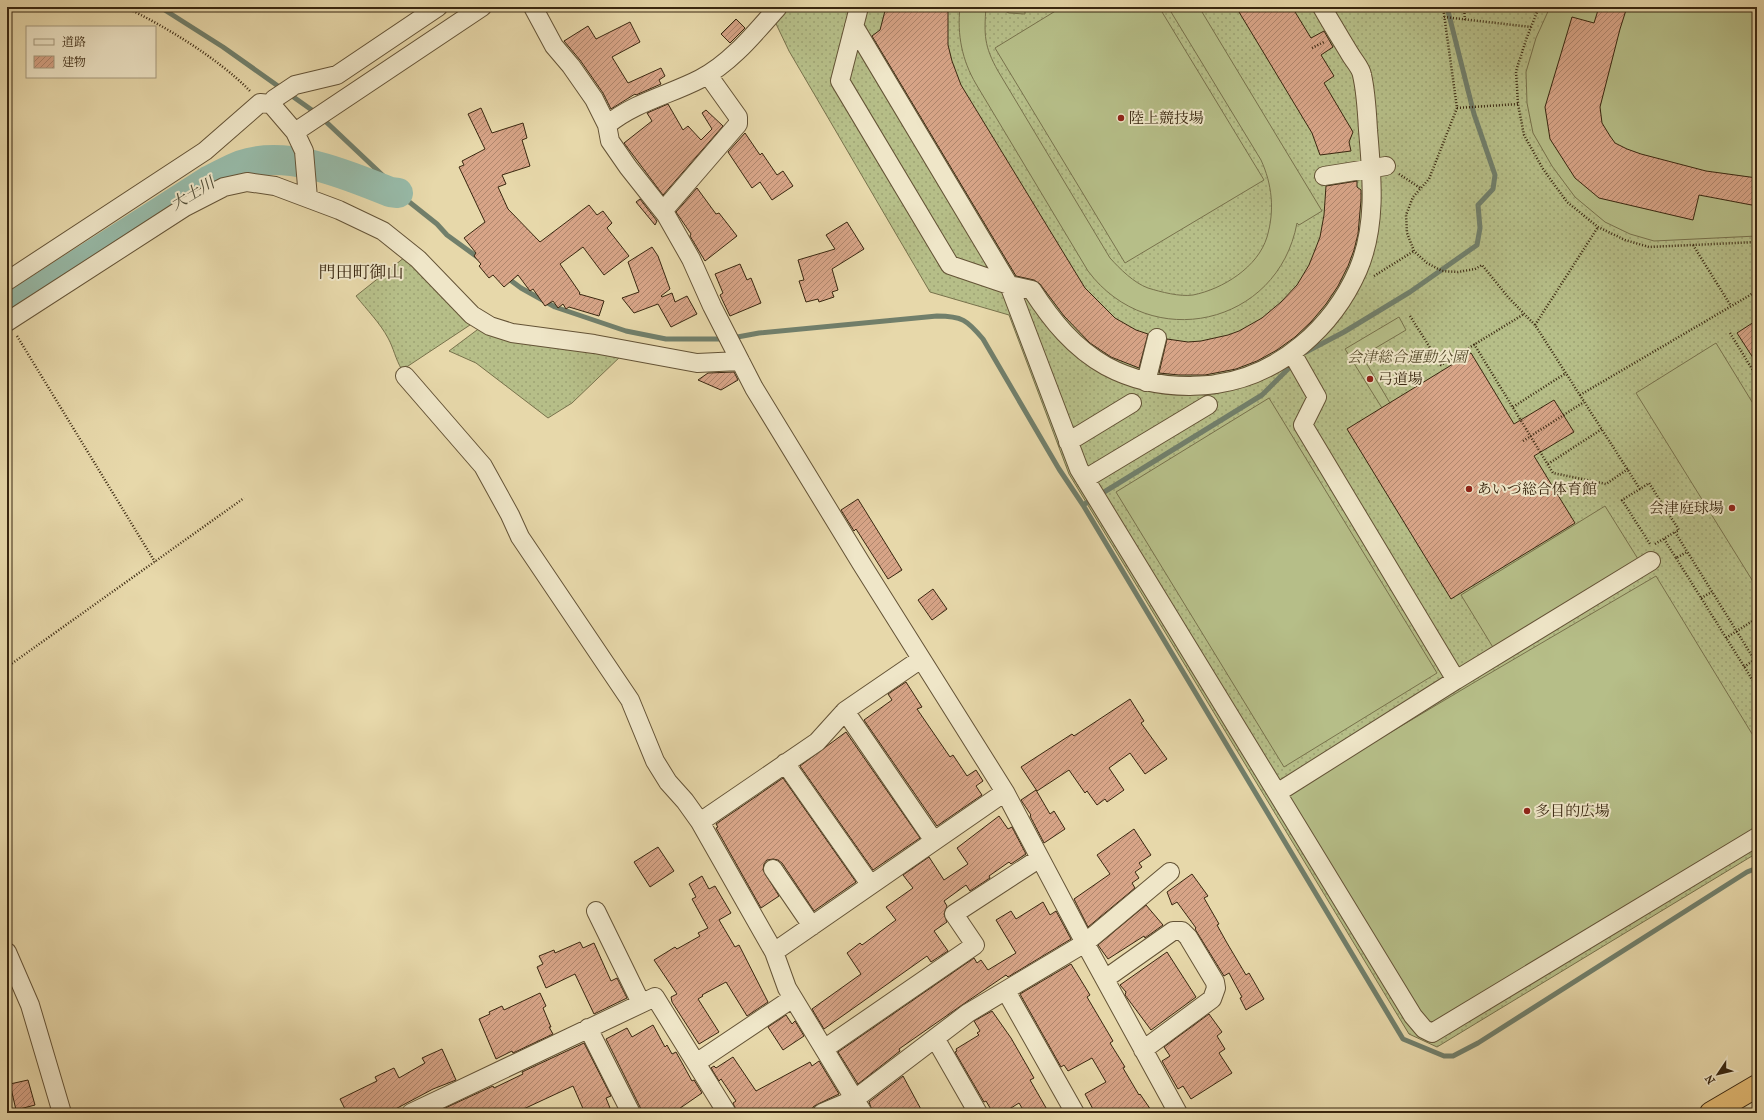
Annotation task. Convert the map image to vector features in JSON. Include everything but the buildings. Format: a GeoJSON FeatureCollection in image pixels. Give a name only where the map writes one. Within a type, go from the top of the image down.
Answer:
{"type":"FeatureCollection","features":[{"type":"Feature","properties":{"kind":"highway"},"geometry":{"type":"LineString","coordinates":[[1714,1112],[1757,1086]]}},
{"type":"Feature","properties":{"kind":"street"},"geometry":{"type":"LineString","coordinates":[[7,281],[204,151],[266,103],[295,85],[337,75],[438,7]]}},
{"type":"Feature","properties":{"kind":"street"},"geometry":{"type":"LineString","coordinates":[[295,132],[482,7]]}},
{"type":"Feature","properties":{"kind":"street"},"geometry":{"type":"LineString","coordinates":[[533,7],[554,46],[571,66],[594,99],[607,125],[610,141],[628,167],[663,211],[691,259],[712,306],[759,395],[921,660],[1005,792],[1104,979],[1178,1113]]}},
{"type":"Feature","properties":{"kind":"street"},"geometry":{"type":"LineString","coordinates":[[607,125],[637,106],[708,75],[725,63],[778,7]]}},
{"type":"Feature","properties":{"kind":"street"},"geometry":{"type":"LineString","coordinates":[[859,7],[840,81],[950,264],[1009,285],[1032,290],[1060,330],[1091,356],[1123,374],[1146,382],[1165,385],[1217,384],[1238,380],[1255,373],[1292,353],[1308,340],[1327,320],[1343,299],[1358,268],[1370,225],[1378,167],[1362,74],[1334,36],[1322,7]]}},
{"type":"Feature","properties":{"kind":"street"},"geometry":{"type":"LineString","coordinates":[[854,26],[1009,285],[1079,469],[1413,1016],[1424,1029],[1432,1033],[1757,837]]}},
{"type":"Feature","properties":{"kind":"street"},"geometry":{"type":"LineString","coordinates":[[663,211],[738,124],[738,117],[708,75]]}},
{"type":"Feature","properties":{"kind":"street"},"geometry":{"type":"LineString","coordinates":[[266,103],[295,132],[304,150],[308,198]]}},
{"type":"Feature","properties":{"kind":"street"},"geometry":{"type":"LineString","coordinates":[[1324,176],[1378,167]]}},
{"type":"Feature","properties":{"kind":"street"},"geometry":{"type":"LineString","coordinates":[[7,321],[185,207],[224,187],[247,182],[275,186],[308,198],[339,210],[384,232],[418,259],[472,315],[490,326],[512,332],[594,344],[697,363],[740,361]]}},
{"type":"Feature","properties":{"kind":"street"},"geometry":{"type":"LineString","coordinates":[[1146,382],[1156,338]]}},
{"type":"Feature","properties":{"kind":"street"},"geometry":{"type":"LineString","coordinates":[[1292,353],[1317,397],[1303,425],[1456,680]]}},
{"type":"Feature","properties":{"kind":"street"},"geometry":{"type":"LineString","coordinates":[[405,376],[483,466],[510,515],[520,537],[630,700],[655,761],[668,782],[685,801],[700,822],[774,952],[787,988],[859,1106]]}},
{"type":"Feature","properties":{"kind":"street"},"geometry":{"type":"LineString","coordinates":[[1068,442],[1132,404]]}},
{"type":"Feature","properties":{"kind":"street"},"geometry":{"type":"LineString","coordinates":[[1086,480],[1208,406]]}},
{"type":"Feature","properties":{"kind":"street"},"geometry":{"type":"LineString","coordinates":[[1277,793],[1456,680],[1651,561]]}},
{"type":"Feature","properties":{"kind":"street"},"geometry":{"type":"LineString","coordinates":[[700,822],[817,742],[845,711],[921,660]]}},
{"type":"Feature","properties":{"kind":"street"},"geometry":{"type":"LineString","coordinates":[[845,711],[934,841]]}},
{"type":"Feature","properties":{"kind":"street"},"geometry":{"type":"LineString","coordinates":[[785,763],[870,884]]}},
{"type":"Feature","properties":{"kind":"street"},"geometry":{"type":"LineString","coordinates":[[774,952],[870,884],[1005,792]]}},
{"type":"Feature","properties":{"kind":"street"},"geometry":{"type":"LineString","coordinates":[[824,1050],[975,945],[954,914],[1040,858]]}},
{"type":"Feature","properties":{"kind":"street"},"geometry":{"type":"LineString","coordinates":[[773,869],[812,926]]}},
{"type":"Feature","properties":{"kind":"street"},"geometry":{"type":"LineString","coordinates":[[822,1113],[859,1106],[935,1038],[968,1013],[1085,943],[1170,872]]}},
{"type":"Feature","properties":{"kind":"street"},"geometry":{"type":"LineString","coordinates":[[596,911],[642,1003]]}},
{"type":"Feature","properties":{"kind":"street"},"geometry":{"type":"LineString","coordinates":[[1104,979],[1173,931],[1182,931],[1188,937],[1215,982],[1216,988],[1212,999],[1143,1050]]}},
{"type":"Feature","properties":{"kind":"street"},"geometry":{"type":"LineString","coordinates":[[7,952],[30,1005],[62,1113]]}},
{"type":"Feature","properties":{"kind":"street"},"geometry":{"type":"LineString","coordinates":[[1006,991],[1075,1113]]}},
{"type":"Feature","properties":{"kind":"street"},"geometry":{"type":"LineString","coordinates":[[411,1113],[655,997],[727,1113]]}},
{"type":"Feature","properties":{"kind":"street"},"geometry":{"type":"LineString","coordinates":[[696,1063],[793,998]]}},
{"type":"Feature","properties":{"kind":"street"},"geometry":{"type":"LineString","coordinates":[[588,1028],[631,1113]]}},
{"type":"Feature","properties":{"kind":"street"},"geometry":{"type":"LineString","coordinates":[[935,1038],[978,1113]]}},
{"type":"Feature","properties":{"kind":"path"},"geometry":{"type":"LineString","coordinates":[[124,7],[184,40],[232,74],[266,103]]}},
{"type":"Feature","properties":{"kind":"path"},"geometry":{"type":"LineString","coordinates":[[1442,7],[1457,108],[1429,179],[1413,196],[1406,215],[1407,233],[1414,251],[1427,263],[1442,271],[1458,272],[1475,269],[1482,264],[1508,297],[1534,325],[1640,489]]}},
{"type":"Feature","properties":{"kind":"path"},"geometry":{"type":"LineString","coordinates":[[1464,7],[1466,20]]}},
{"type":"Feature","properties":{"kind":"path"},"geometry":{"type":"LineString","coordinates":[[1540,7],[1531,27],[1516,71],[1518,104],[1524,135],[1543,170],[1567,202],[1598,227],[1625,240],[1649,247],[1757,242]]}},
{"type":"Feature","properties":{"kind":"path"},"geometry":{"type":"LineString","coordinates":[[1444,17],[1531,27]]}},
{"type":"Feature","properties":{"kind":"path"},"geometry":{"type":"LineString","coordinates":[[1457,108],[1518,104]]}},
{"type":"Feature","properties":{"kind":"path"},"geometry":{"type":"LineString","coordinates":[[1378,167],[1420,188]]}},
{"type":"Feature","properties":{"kind":"path"},"geometry":{"type":"LineString","coordinates":[[1534,325],[1598,227]]}},
{"type":"Feature","properties":{"kind":"path"},"geometry":{"type":"LineString","coordinates":[[1693,245],[1731,306]]}},
{"type":"Feature","properties":{"kind":"path"},"geometry":{"type":"LineString","coordinates":[[1371,278],[1414,251]]}},
{"type":"Feature","properties":{"kind":"path"},"geometry":{"type":"LineString","coordinates":[[1580,395],[1757,291]]}},
{"type":"Feature","properties":{"kind":"path"},"geometry":{"type":"LineString","coordinates":[[1410,316],[1441,365],[1524,314]]}},
{"type":"Feature","properties":{"kind":"path"},"geometry":{"type":"LineString","coordinates":[[7,321],[155,562]]}},
{"type":"Feature","properties":{"kind":"path"},"geometry":{"type":"LineString","coordinates":[[1730,333],[1757,377]]}},
{"type":"Feature","properties":{"kind":"path"},"geometry":{"type":"LineString","coordinates":[[1474,344],[1554,473],[1606,484],[1628,469]]}},
{"type":"Feature","properties":{"kind":"path"},"geometry":{"type":"LineString","coordinates":[[1513,407],[1566,373]]}},
{"type":"Feature","properties":{"kind":"path"},"geometry":{"type":"LineString","coordinates":[[1523,441],[1584,402]]}},
{"type":"Feature","properties":{"kind":"path"},"geometry":{"type":"LineString","coordinates":[[1548,464],[1602,429]]}},
{"type":"Feature","properties":{"kind":"path"},"geometry":{"type":"LineString","coordinates":[[1649,483],[1679,530],[1676,532],[1652,547],[1622,500],[1649,483]]}},
{"type":"Feature","properties":{"kind":"path"},"geometry":{"type":"LineString","coordinates":[[7,667],[244,498]]}},
{"type":"Feature","properties":{"kind":"path"},"geometry":{"type":"LineString","coordinates":[[1676,532],[1757,664]]}},
{"type":"Feature","properties":{"kind":"path"},"geometry":{"type":"LineString","coordinates":[[1664,539],[1757,687]]}},
{"type":"Feature","properties":{"kind":"path"},"geometry":{"type":"LineString","coordinates":[[1676,558],[1687,552]]}},
{"type":"Feature","properties":{"kind":"path"},"geometry":{"type":"LineString","coordinates":[[1702,598],[1712,592]]}},
{"type":"Feature","properties":{"kind":"path"},"geometry":{"type":"LineString","coordinates":[[1726,638],[1757,618]]}},
{"type":"Feature","properties":{"kind":"path"},"geometry":{"type":"LineString","coordinates":[[1744,667],[1754,660]]}},
{"type":"Feature","properties":{"kind":"green space","name":"会津総合運動公園"},"geometry":{"type":"Polygon","coordinates":[[[768,7],[1757,7],[1757,853],[1437,1047],[1409,1034],[1069,474],[1009,315],[930,292],[789,51],[768,7]]]}},
{"type":"Feature","properties":{"kind":"green space"},"geometry":{"type":"Polygon","coordinates":[[[960,7],[986,7],[986,40],[993,62],[998,71],[1110,258],[1118,267],[1143,286],[1176,295],[1193,295],[1216,288],[1227,282],[1248,267],[1262,248],[1267,237],[1272,207],[1268,178],[1261,160],[1168,7],[1199,7],[1322,211],[1299,225],[1297,223],[1285,258],[1265,286],[1239,305],[1209,317],[1176,319],[1144,313],[1114,297],[1088,271],[971,75],[964,56],[960,37],[960,7]]]}},
{"type":"Feature","properties":{"kind":"green space"},"geometry":{"type":"Polygon","coordinates":[[[997,7],[1025,7],[1025,14],[1009,13],[997,7]]]}},
{"type":"Feature","properties":{"kind":"green space"},"geometry":{"type":"Polygon","coordinates":[[[1062,7],[1159,7],[1264,180],[1125,263],[995,48],[1062,7]]]}},
{"type":"Feature","properties":{"kind":"green space"},"geometry":{"type":"Polygon","coordinates":[[[1550,7],[1757,7],[1757,236],[1654,241],[1630,234],[1605,222],[1575,197],[1552,166],[1533,133],[1527,103],[1526,72],[1536,38],[1550,7]]]}},
{"type":"Feature","properties":{"kind":"green space"},"geometry":{"type":"Polygon","coordinates":[[[405,257],[473,323],[402,370],[385,332],[356,296],[405,257]]]}},
{"type":"Feature","properties":{"kind":"green space","name":"弓道場"},"geometry":{"type":"Polygon","coordinates":[[[1399,317],[1406,330],[1362,356],[1390,403],[1382,408],[1345,349],[1399,317]]]}},
{"type":"Feature","properties":{"kind":"green space"},"geometry":{"type":"Polygon","coordinates":[[[481,327],[623,354],[572,403],[548,418],[476,363],[449,351],[481,327]]]}},
{"type":"Feature","properties":{"kind":"green space"},"geometry":{"type":"Polygon","coordinates":[[[1716,343],[1757,410],[1757,588],[1636,393],[1716,343]]]}},
{"type":"Feature","properties":{"kind":"green space"},"geometry":{"type":"Polygon","coordinates":[[[1269,398],[1437,673],[1284,767],[1116,492],[1269,398]]]}},
{"type":"Feature","properties":{"kind":"green space"},"geometry":{"type":"Polygon","coordinates":[[[1605,506],[1638,559],[1494,649],[1461,595],[1605,506]]]}},
{"type":"Feature","properties":{"kind":"green space","name":"多目的広場"},"geometry":{"type":"Polygon","coordinates":[[[1656,576],[1757,742],[1757,828],[1429,1028],[1287,794],[1656,576]]]}},
{"type":"Feature","properties":{"kind":"waterway"},"geometry":{"type":"LineString","coordinates":[[160,7],[223,47],[316,113]]}},
{"type":"Feature","properties":{"kind":"waterway"},"geometry":{"type":"LineString","coordinates":[[1306,352],[1344,332],[1410,292],[1477,245],[1480,228],[1478,205],[1493,189],[1495,175],[1474,114],[1447,7]]}},
{"type":"Feature","properties":{"kind":"waterway","name":"大土川"},"geometry":{"type":"LineString","coordinates":[[322,118],[394,186],[398,193],[437,224],[447,235],[480,259]]}},
{"type":"Feature","properties":{"kind":"waterway","name":"大土川"},"geometry":{"type":"LineString","coordinates":[[7,310],[208,181],[241,165],[259,161],[278,160],[297,162],[317,166],[355,178],[390,192],[398,193]]}},
{"type":"Feature","properties":{"kind":"waterway"},"geometry":{"type":"LineString","coordinates":[[506,277],[521,288],[555,307],[626,331],[666,339],[724,339]]}},
{"type":"Feature","properties":{"kind":"waterway"},"geometry":{"type":"LineString","coordinates":[[732,338],[759,333],[937,316],[958,318],[973,327],[983,339],[1059,469],[1083,505],[1403,1039],[1444,1056],[1453,1056],[1478,1043],[1747,872],[1757,868]]}},
{"type":"Feature","properties":{"kind":"waterway"},"geometry":{"type":"LineString","coordinates":[[1083,505],[1262,395],[1294,363]]}},
{"type":"Feature","properties":{"kind":"place","name":"陸上競技場"},"geometry":{"type":"Point","coordinates":[1121,118]}},
{"type":"Feature","properties":{"kind":"place","name":"弓道場"},"geometry":{"type":"Point","coordinates":[1370,379]}},
{"type":"Feature","properties":{"kind":"place","name":"あいづ総合体育館"},"geometry":{"type":"Point","coordinates":[1469,489]}},
{"type":"Feature","properties":{"kind":"place","name":"会津庭球場"},"geometry":{"type":"Point","coordinates":[1732,508]}},
{"type":"Feature","properties":{"kind":"place","name":"多目的広場"},"geometry":{"type":"Point","coordinates":[1527,811]}},
{"type":"Feature","properties":{"kind":"district","name":"門田町御山"},"geometry":{"type":"Point","coordinates":[361,272]}}]}
